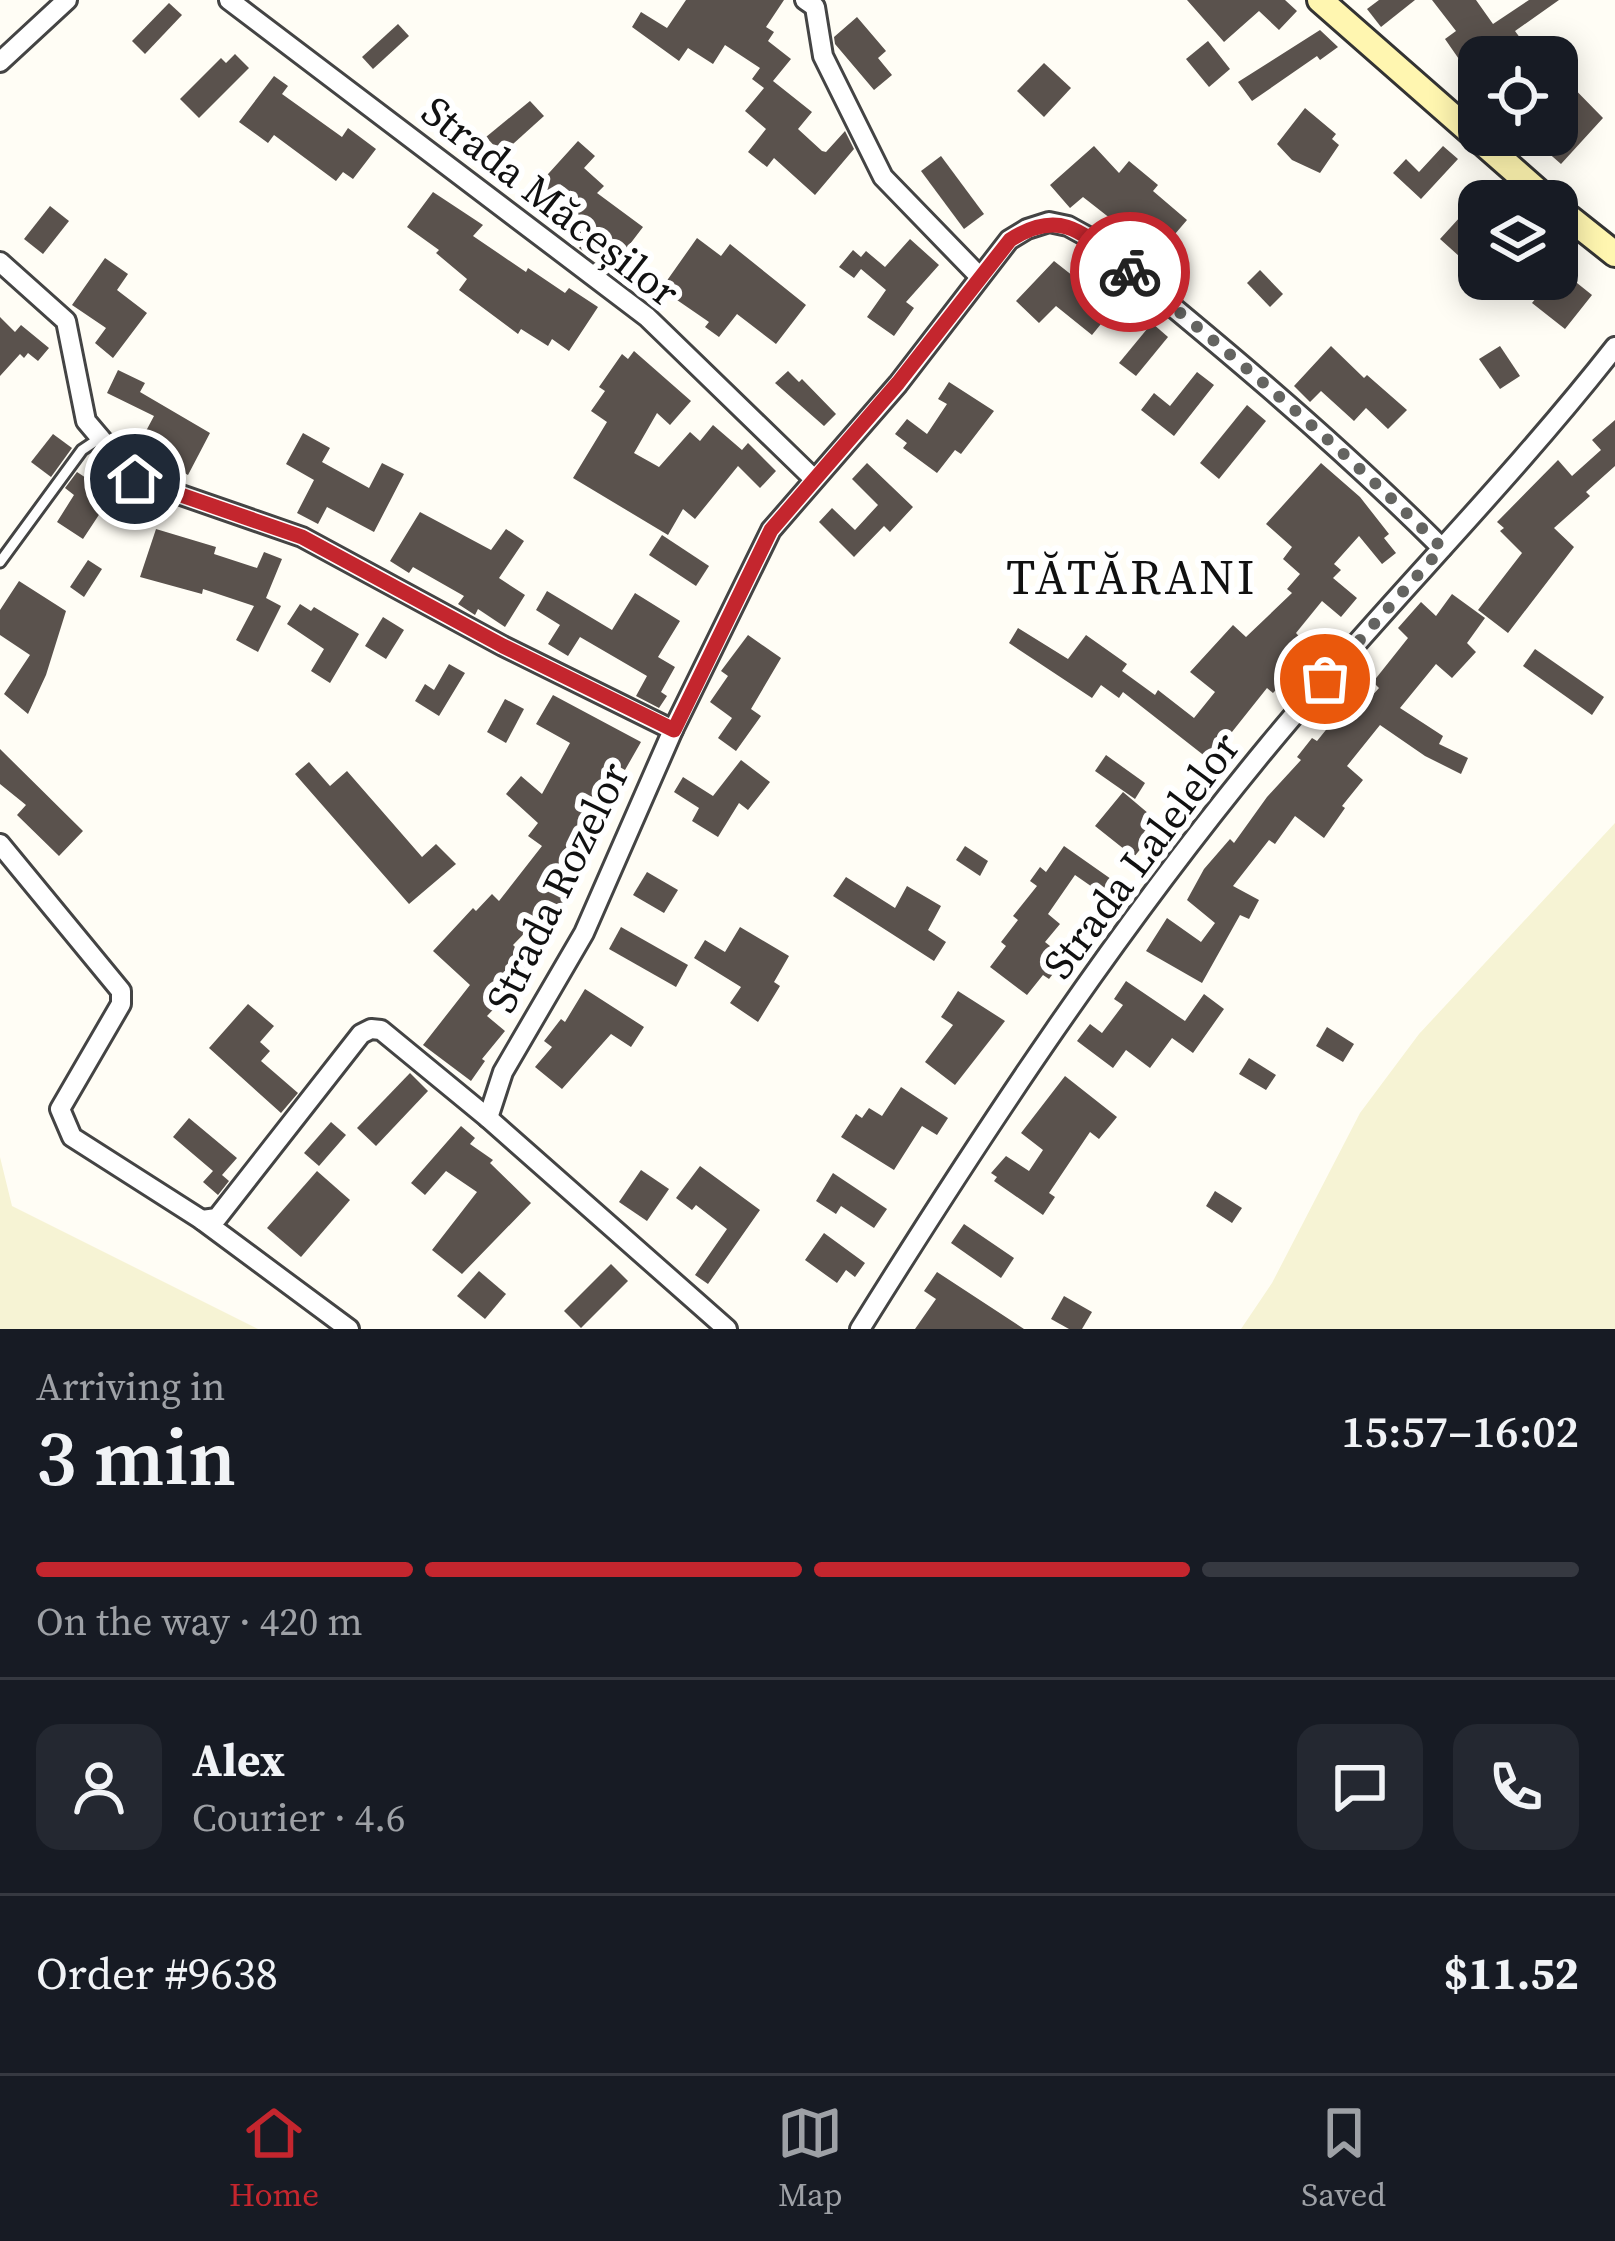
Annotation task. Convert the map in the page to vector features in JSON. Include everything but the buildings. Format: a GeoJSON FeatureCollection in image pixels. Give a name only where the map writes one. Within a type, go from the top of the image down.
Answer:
{"type":"FeatureCollection","features":[{"type":"Feature","properties":{"kind":"main road"},"geometry":{"type":"LineString","coordinates":[[1320,0],[1526,180]]}},
{"type":"Feature","properties":{"kind":"main road"},"geometry":{"type":"LineString","coordinates":[[1578,225],[1615,254]]}},
{"type":"Feature","properties":{"kind":"street"},"geometry":{"type":"LineString","coordinates":[[0,62],[68,0]]}},
{"type":"Feature","properties":{"kind":"street","name":"Strada Măceșilor"},"geometry":{"type":"LineString","coordinates":[[229,0],[647,317],[813,478]]}},
{"type":"Feature","properties":{"kind":"street"},"geometry":{"type":"LineString","coordinates":[[805,0],[815,7],[823,56],[884,177],[979,276]]}},
{"type":"Feature","properties":{"kind":"street","name":"Strada Rozelor"},"geometry":{"type":"LineString","coordinates":[[488,1118],[502,1072],[584,933],[674,730],[771,530],[898,383],[979,276],[1010,240],[1027,229],[1049,222],[1068,226],[1258,376],[1442,548]]}},
{"type":"Feature","properties":{"kind":"street"},"geometry":{"type":"LineString","coordinates":[[0,262],[66,321],[86,422],[135,479],[302,537],[503,646],[674,730]]}},
{"type":"Feature","properties":{"kind":"street","name":"Strada Lalelelor"},"geometry":{"type":"LineString","coordinates":[[860,1329],[943,1196],[1120,933],[1268,746],[1545,434],[1615,347]]}},
{"type":"Feature","properties":{"kind":"street"},"geometry":{"type":"LineString","coordinates":[[0,844],[121,992],[121,1004],[60,1109],[71,1137],[202,1220],[349,1329]]}},
{"type":"Feature","properties":{"kind":"street"},"geometry":{"type":"LineString","coordinates":[[202,1220],[217,1218],[361,1034],[381,1030],[728,1329]]}},
{"type":"Feature","properties":{"kind":"lane"},"geometry":{"type":"LineString","coordinates":[[0,562],[82,450],[100,438]]}},
{"type":"Feature","properties":{"kind":"shaded area"},"geometry":{"type":"Polygon","coordinates":[[[1615,823],[1615,1329],[1241,1329],[1272,1283],[1360,1113],[1419,1034],[1615,823]]]}},
{"type":"Feature","properties":{"kind":"shaded area"},"geometry":{"type":"Polygon","coordinates":[[[0,1157],[12,1206],[258,1329],[0,1329],[0,1157]]]}},
{"type":"Feature","properties":{"kind":"way so far"},"geometry":{"type":"LineString","coordinates":[[1130,272],[1258,376],[1442,548],[1325,679]]}},
{"type":"Feature","properties":{"kind":"district","name":"TĂTĂRANI"},"geometry":{"type":"Point","coordinates":[1132,577]}},
{"type":"Feature","properties":{"kind":"route"},"geometry":{"type":"LineString","coordinates":[[135,479],[302,537],[503,646],[674,730],[771,530],[898,383],[1010,240],[1049,222],[1068,226],[1130,272]]}}]}
